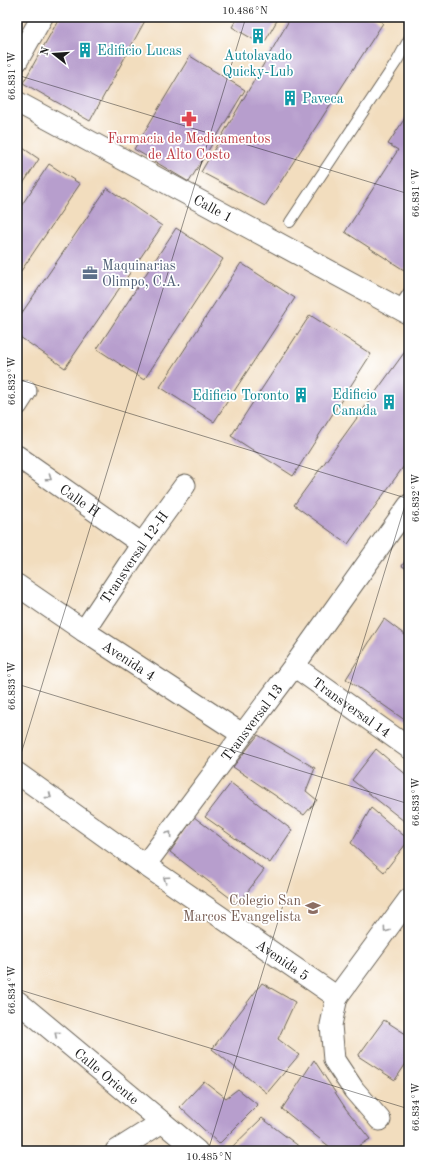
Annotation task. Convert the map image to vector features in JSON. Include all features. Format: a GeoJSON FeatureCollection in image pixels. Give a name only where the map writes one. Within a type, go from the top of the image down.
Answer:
{"type":"FeatureCollection","features":[{"type":"Feature","properties":{"kind":"street"},"geometry":{"type":"LineString","coordinates":[[17,61],[42,17]]}},
{"type":"Feature","properties":{"kind":"street","name":"Calle 1"},"geometry":{"type":"LineString","coordinates":[[17,102],[405,305]]}},
{"type":"Feature","properties":{"kind":"street","name":"Calle H"},"geometry":{"type":"LineString","coordinates":[[17,456],[142,544]]}},
{"type":"Feature","properties":{"kind":"street","name":"Transversal 12-H"},"geometry":{"type":"LineString","coordinates":[[84,631],[142,544],[185,485]]}},
{"type":"Feature","properties":{"kind":"street","name":"Transversal 13"},"geometry":{"type":"LineString","coordinates":[[145,865],[294,666],[409,505]]}},
{"type":"Feature","properties":{"kind":"street","name":"Avenida 4"},"geometry":{"type":"LineString","coordinates":[[17,585],[84,631],[242,734]]}},
{"type":"Feature","properties":{"kind":"street","name":"Transversal 14"},"geometry":{"type":"LineString","coordinates":[[294,666],[409,748]]}},
{"type":"Feature","properties":{"kind":"street","name":"Avenida 5"},"geometry":{"type":"LineString","coordinates":[[17,773],[145,865],[337,997]]}},
{"type":"Feature","properties":{"kind":"street"},"geometry":{"type":"LineString","coordinates":[[380,1120],[354,1090],[334,1060],[330,1025],[337,997],[409,899]]}},
{"type":"Feature","properties":{"kind":"street","name":"Calle Oriente"},"geometry":{"type":"LineString","coordinates":[[19,1006],[196,1151]]}},
{"type":"Feature","properties":{"kind":"street"},"geometry":{"type":"LineString","coordinates":[[116,1151],[162,1122]]}},
{"type":"Feature","properties":{"kind":"lane"},"geometry":{"type":"LineString","coordinates":[[290,222],[397,61],[409,39]]}},
{"type":"Feature","properties":{"kind":"building"},"geometry":{"type":"Polygon","coordinates":[[[17,17],[23,17],[17,28],[17,17]]]}},
{"type":"Feature","properties":{"kind":"building","name":"Edificio Lucas"},"geometry":{"type":"Polygon","coordinates":[[[60,17],[147,17],[90,121],[23,83],[60,17]]]}},
{"type":"Feature","properties":{"kind":"building","name":"Autolavado Quicky-Lub"},"geometry":{"type":"Polygon","coordinates":[[[238,17],[279,17],[263,45],[232,27],[238,17]]]}},
{"type":"Feature","properties":{"kind":"building","name":"Paveca"},"geometry":{"type":"Polygon","coordinates":[[[291,17],[373,17],[383,23],[265,206],[201,172],[291,17]]]}},
{"type":"Feature","properties":{"kind":"building","name":"Farmacia de Medicamentos de Alto Costo"},"geometry":{"type":"Polygon","coordinates":[[[190,56],[245,90],[189,182],[134,149],[190,56]]]}},
{"type":"Feature","properties":{"kind":"building"},"geometry":{"type":"Polygon","coordinates":[[[409,112],[409,263],[404,270],[345,232],[398,150],[388,144],[409,112]]]}},
{"type":"Feature","properties":{"kind":"building"},"geometry":{"type":"Polygon","coordinates":[[[17,144],[39,159],[17,193],[17,144]]]}},
{"type":"Feature","properties":{"kind":"building"},"geometry":{"type":"Polygon","coordinates":[[[49,164],[80,184],[21,271],[17,269],[17,212],[49,164]]]}},
{"type":"Feature","properties":{"kind":"building","name":"Maquinarias Olimpo, C.A."},"geometry":{"type":"Polygon","coordinates":[[[107,188],[162,226],[65,368],[17,335],[17,320],[107,188]]]}},
{"type":"Feature","properties":{"kind":"building"},"geometry":{"type":"Polygon","coordinates":[[[176,228],[223,259],[144,380],[97,349],[176,228]]]}},
{"type":"Feature","properties":{"kind":"building"},"geometry":{"type":"Polygon","coordinates":[[[241,263],[295,298],[214,422],[160,387],[241,263]]]}},
{"type":"Feature","properties":{"kind":"building","name":"Edificio Toronto"},"geometry":{"type":"Polygon","coordinates":[[[310,315],[371,354],[293,476],[231,436],[310,315]]]}},
{"type":"Feature","properties":{"kind":"building","name":"Edificio Canada"},"geometry":{"type":"Polygon","coordinates":[[[409,346],[409,459],[348,544],[294,505],[409,346]]]}},
{"type":"Feature","properties":{"kind":"building"},"geometry":{"type":"Polygon","coordinates":[[[409,555],[409,570],[402,566],[409,555]]]}},
{"type":"Feature","properties":{"kind":"building"},"geometry":{"type":"Polygon","coordinates":[[[384,619],[409,638],[409,723],[346,679],[384,619]]]}},
{"type":"Feature","properties":{"kind":"building"},"geometry":{"type":"Polygon","coordinates":[[[258,735],[315,768],[306,791],[317,800],[304,815],[233,767],[258,735]]]}},
{"type":"Feature","properties":{"kind":"building"},"geometry":{"type":"Polygon","coordinates":[[[376,749],[409,777],[409,825],[352,780],[376,749]]]}},
{"type":"Feature","properties":{"kind":"building"},"geometry":{"type":"Polygon","coordinates":[[[231,783],[292,830],[270,863],[205,817],[231,783]]]}},
{"type":"Feature","properties":{"kind":"building"},"geometry":{"type":"Polygon","coordinates":[[[371,808],[409,840],[384,872],[351,843],[371,808]]]}},
{"type":"Feature","properties":{"kind":"building"},"geometry":{"type":"Polygon","coordinates":[[[194,817],[264,870],[238,904],[170,852],[194,817]]]}},
{"type":"Feature","properties":{"kind":"building"},"geometry":{"type":"Polygon","coordinates":[[[262,983],[295,1002],[278,1039],[299,1055],[267,1093],[212,1049],[262,983]]]}},
{"type":"Feature","properties":{"kind":"building"},"geometry":{"type":"Polygon","coordinates":[[[384,1020],[409,1036],[409,1059],[395,1080],[358,1056],[384,1020]]]}},
{"type":"Feature","properties":{"kind":"building"},"geometry":{"type":"Polygon","coordinates":[[[314,1060],[346,1109],[370,1139],[351,1151],[335,1151],[282,1109],[314,1060]]]}},
{"type":"Feature","properties":{"kind":"building"},"geometry":{"type":"Polygon","coordinates":[[[204,1081],[226,1098],[238,1089],[258,1105],[219,1144],[180,1107],[204,1081]]]}},
{"type":"Feature","properties":{"kind":"building"},"geometry":{"type":"Polygon","coordinates":[[[262,1118],[305,1151],[228,1151],[262,1118]]]}},
{"type":"Feature","properties":{"kind":"place","name":"Autolavado Quicky-Lub"},"geometry":{"type":"Point","coordinates":[258,36]}},
{"type":"Feature","properties":{"kind":"place","name":"Edificio Lucas"},"geometry":{"type":"Point","coordinates":[85,50]}},
{"type":"Feature","properties":{"kind":"place","name":"Paveca"},"geometry":{"type":"Point","coordinates":[290,98]}},
{"type":"Feature","properties":{"kind":"place","name":"Farmacia de Medicamentos de Alto Costo"},"geometry":{"type":"Point","coordinates":[189,119]}},
{"type":"Feature","properties":{"kind":"place","name":"Maquinarias Olimpo, C.A."},"geometry":{"type":"Point","coordinates":[90,273]}},
{"type":"Feature","properties":{"kind":"place","name":"Edificio Toronto"},"geometry":{"type":"Point","coordinates":[301,395]}},
{"type":"Feature","properties":{"kind":"place","name":"Edificio Canada"},"geometry":{"type":"Point","coordinates":[389,402]}},
{"type":"Feature","properties":{"kind":"place","name":"Colegio San Marcos Evangelista"},"geometry":{"type":"Point","coordinates":[313,908]}}]}
